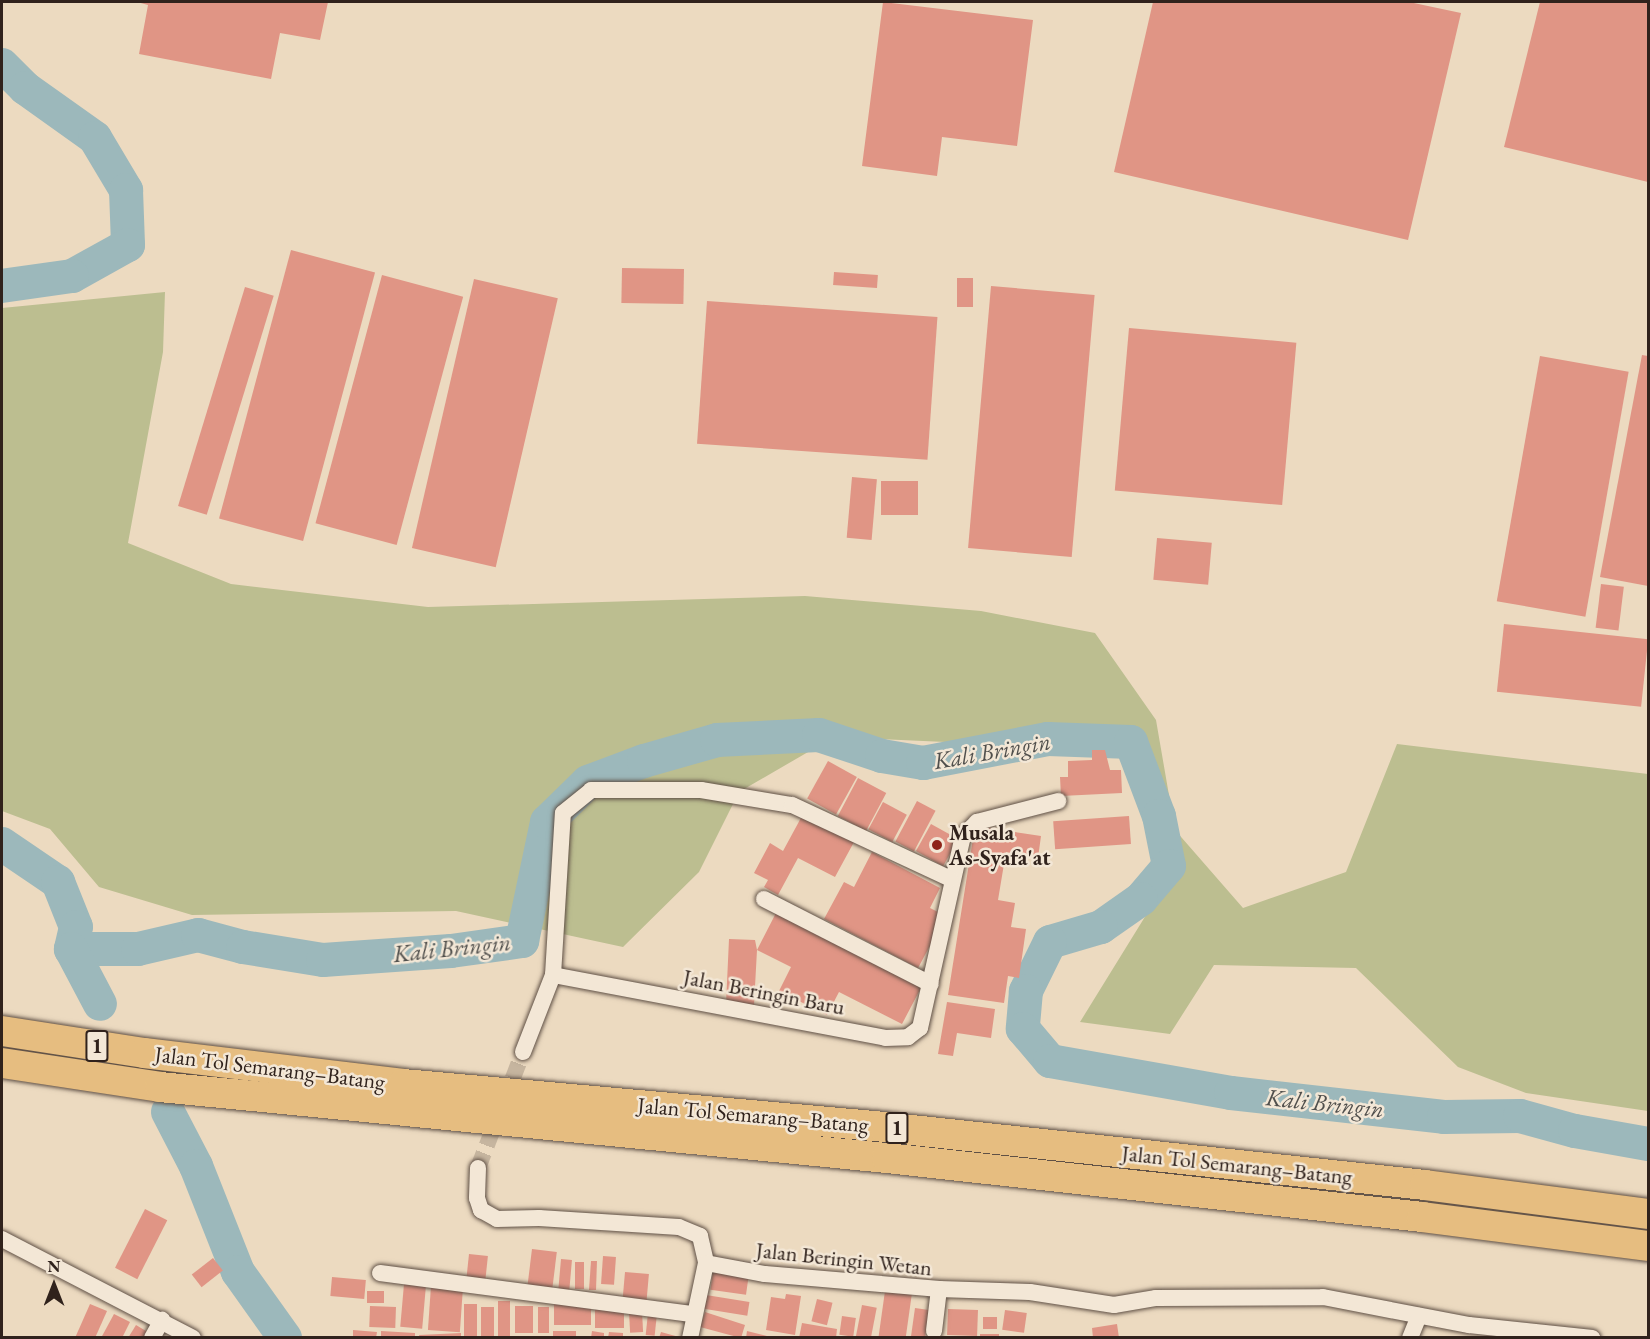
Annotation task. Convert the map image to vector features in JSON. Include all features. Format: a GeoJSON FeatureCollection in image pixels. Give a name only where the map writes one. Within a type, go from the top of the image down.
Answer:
{"type":"FeatureCollection","features":[{"type":"Feature","properties":{"kind":"highway","name":"Jalan Tol Semarang–Batang"},"geometry":{"type":"LineString","coordinates":[[2,1031],[144,1053],[403,1084],[884,1127],[1425,1185],[1648,1214]]}},
{"type":"Feature","properties":{"kind":"highway","name":"Jalan Tol Semarang–Batang"},"geometry":{"type":"LineString","coordinates":[[2,1064],[69,1076],[160,1087],[887,1158],[1422,1217],[1648,1246]]}},
{"type":"Feature","properties":{"kind":"street"},"geometry":{"type":"LineString","coordinates":[[523,1052],[553,975],[553,938],[563,813],[591,790],[608,787],[701,790],[792,806],[951,879]]}},
{"type":"Feature","properties":{"kind":"street","name":"Jalan Beringin Baru"},"geometry":{"type":"LineString","coordinates":[[553,975],[885,1038],[908,1038],[920,1028],[931,984],[951,879],[963,836],[977,822],[1058,801]]}},
{"type":"Feature","properties":{"kind":"street"},"geometry":{"type":"LineString","coordinates":[[764,899],[931,984]]}},
{"type":"Feature","properties":{"kind":"street"},"geometry":{"type":"LineString","coordinates":[[478,1168],[477,1198],[481,1210],[497,1219],[679,1227],[700,1236],[706,1263],[693,1314],[690,1338]]}},
{"type":"Feature","properties":{"kind":"street"},"geometry":{"type":"LineString","coordinates":[[2,1239],[193,1338]]}},
{"type":"Feature","properties":{"kind":"street","name":"Jalan Beringin Wetan"},"geometry":{"type":"LineString","coordinates":[[706,1263],[765,1274],[939,1289],[934,1331]]}},
{"type":"Feature","properties":{"kind":"street"},"geometry":{"type":"LineString","coordinates":[[380,1273],[693,1314]]}},
{"type":"Feature","properties":{"kind":"street"},"geometry":{"type":"LineString","coordinates":[[939,1289],[1030,1292],[1114,1305],[1156,1298],[1323,1297],[1469,1325],[1592,1338]]}},
{"type":"Feature","properties":{"kind":"street"},"geometry":{"type":"LineString","coordinates":[[1410,1338],[1419,1316]]}},
{"type":"Feature","properties":{"kind":"street"},"geometry":{"type":"LineString","coordinates":[[154,1337],[162,1320]]}},
{"type":"Feature","properties":{"kind":"green space"},"geometry":{"type":"Polygon","coordinates":[[[165,292],[163,352],[128,543],[231,584],[428,607],[805,596],[981,611],[1095,633],[1156,720],[1175,830],[1243,908],[1346,872],[1397,744],[1648,774],[1648,1111],[1526,1093],[1458,1067],[1356,968],[1214,965],[1170,1034],[1080,1022],[1151,907],[1152,834],[1124,762],[1110,747],[1068,735],[968,743],[834,737],[739,792],[699,872],[623,947],[456,911],[192,915],[99,887],[50,829],[2,811],[2,308],[165,292]]]}},
{"type":"Feature","properties":{"kind":"building"},"geometry":{"type":"Polygon","coordinates":[[[137,2],[328,2],[320,40],[280,33],[271,79],[139,54],[148,5],[137,2]]]}},
{"type":"Feature","properties":{"kind":"building"},"geometry":{"type":"Polygon","coordinates":[[[883,2],[1033,20],[1017,146],[942,137],[937,176],[862,166],[883,2]]]}},
{"type":"Feature","properties":{"kind":"building"},"geometry":{"type":"Polygon","coordinates":[[[1153,2],[1409,2],[1461,13],[1408,240],[1114,172],[1153,2]]]}},
{"type":"Feature","properties":{"kind":"building"},"geometry":{"type":"Polygon","coordinates":[[[1540,2],[1648,3],[1648,182],[1504,147],[1540,2]]]}},
{"type":"Feature","properties":{"kind":"building"},"geometry":{"type":"Polygon","coordinates":[[[291,250],[375,273],[303,541],[219,519],[291,250]]]}},
{"type":"Feature","properties":{"kind":"building"},"geometry":{"type":"Polygon","coordinates":[[[622,268],[684,269],[683,304],[621,303],[622,268]]]}},
{"type":"Feature","properties":{"kind":"building"},"geometry":{"type":"Polygon","coordinates":[[[834,272],[878,275],[877,288],[833,285],[834,272]]]}},
{"type":"Feature","properties":{"kind":"building"},"geometry":{"type":"Polygon","coordinates":[[[382,275],[463,297],[397,545],[315,523],[382,275]]]}},
{"type":"Feature","properties":{"kind":"building"},"geometry":{"type":"Polygon","coordinates":[[[957,278],[973,278],[973,307],[957,307],[957,278]]]}},
{"type":"Feature","properties":{"kind":"building"},"geometry":{"type":"Polygon","coordinates":[[[474,279],[558,298],[496,567],[412,548],[474,279]]]}},
{"type":"Feature","properties":{"kind":"building"},"geometry":{"type":"Polygon","coordinates":[[[991,286],[1095,295],[1072,557],[968,548],[991,286]]]}},
{"type":"Feature","properties":{"kind":"building"},"geometry":{"type":"Polygon","coordinates":[[[245,287],[274,296],[207,515],[178,506],[245,287]]]}},
{"type":"Feature","properties":{"kind":"building"},"geometry":{"type":"Polygon","coordinates":[[[707,301],[937,317],[927,460],[697,444],[707,301]]]}},
{"type":"Feature","properties":{"kind":"building"},"geometry":{"type":"Polygon","coordinates":[[[1129,328],[1296,343],[1282,505],[1115,490],[1129,328]]]}},
{"type":"Feature","properties":{"kind":"building"},"geometry":{"type":"Polygon","coordinates":[[[1642,355],[1648,356],[1648,586],[1600,577],[1642,355]]]}},
{"type":"Feature","properties":{"kind":"building"},"geometry":{"type":"Polygon","coordinates":[[[1540,356],[1629,372],[1585,617],[1497,601],[1540,356]]]}},
{"type":"Feature","properties":{"kind":"building"},"geometry":{"type":"Polygon","coordinates":[[[852,477],[877,479],[872,540],[847,538],[852,477]]]}},
{"type":"Feature","properties":{"kind":"building"},"geometry":{"type":"Polygon","coordinates":[[[881,481],[918,481],[918,515],[881,515],[881,481]]]}},
{"type":"Feature","properties":{"kind":"building"},"geometry":{"type":"Polygon","coordinates":[[[1157,538],[1212,543],[1208,585],[1153,580],[1157,538]]]}},
{"type":"Feature","properties":{"kind":"building"},"geometry":{"type":"Polygon","coordinates":[[[1601,584],[1624,587],[1618,630],[1596,628],[1601,584]]]}},
{"type":"Feature","properties":{"kind":"building"},"geometry":{"type":"Polygon","coordinates":[[[1504,624],[1648,639],[1641,707],[1497,692],[1504,624]]]}},
{"type":"Feature","properties":{"kind":"building"},"geometry":{"type":"Polygon","coordinates":[[[1092,750],[1105,750],[1110,770],[1121,770],[1122,793],[1061,796],[1060,777],[1068,777],[1068,761],[1092,760],[1092,750]]]}},
{"type":"Feature","properties":{"kind":"building"},"geometry":{"type":"Polygon","coordinates":[[[828,761],[857,777],[836,815],[807,799],[828,761]]]}},
{"type":"Feature","properties":{"kind":"building"},"geometry":{"type":"Polygon","coordinates":[[[858,778],[886,793],[866,831],[838,816],[858,778]]]}},
{"type":"Feature","properties":{"kind":"building"},"geometry":{"type":"Polygon","coordinates":[[[917,801],[936,811],[914,851],[895,842],[917,801]]]}},
{"type":"Feature","properties":{"kind":"building"},"geometry":{"type":"Polygon","coordinates":[[[883,802],[907,815],[892,842],[868,829],[883,802]]]}},
{"type":"Feature","properties":{"kind":"building"},"geometry":{"type":"Polygon","coordinates":[[[802,816],[854,842],[835,877],[798,858],[778,895],[764,887],[768,880],[754,873],[770,843],[783,851],[802,816]]]}},
{"type":"Feature","properties":{"kind":"building"},"geometry":{"type":"Polygon","coordinates":[[[1129,816],[1131,844],[1055,849],[1053,821],[1129,816]]]}},
{"type":"Feature","properties":{"kind":"building","name":"Musala As-Syafa'at"},"geometry":{"type":"Polygon","coordinates":[[[931,824],[958,839],[943,866],[916,851],[931,824]]]}},
{"type":"Feature","properties":{"kind":"building"},"geometry":{"type":"Polygon","coordinates":[[[975,826],[1041,836],[1038,858],[1006,852],[998,900],[1015,903],[1011,927],[1026,929],[1019,978],[1008,976],[1004,1003],[948,995],[975,826]]]}},
{"type":"Feature","properties":{"kind":"building"},"geometry":{"type":"Polygon","coordinates":[[[872,852],[940,888],[930,908],[946,916],[918,968],[824,919],[844,882],[854,887],[872,852]]]}},
{"type":"Feature","properties":{"kind":"building"},"geometry":{"type":"Polygon","coordinates":[[[777,911],[923,984],[902,1024],[839,992],[827,1015],[779,991],[791,967],[757,950],[777,911]]]}},
{"type":"Feature","properties":{"kind":"building"},"geometry":{"type":"Polygon","coordinates":[[[729,939],[755,940],[757,950],[754,1005],[726,1004],[729,939]]]}},
{"type":"Feature","properties":{"kind":"building"},"geometry":{"type":"Polygon","coordinates":[[[947,1002],[995,1009],[991,1038],[957,1033],[953,1056],[938,1054],[947,1002]]]}},
{"type":"Feature","properties":{"kind":"building"},"geometry":{"type":"Polygon","coordinates":[[[145,1209],[167,1220],[137,1279],[115,1268],[145,1209]]]}},
{"type":"Feature","properties":{"kind":"building"},"geometry":{"type":"Polygon","coordinates":[[[532,1249],[557,1252],[552,1289],[527,1286],[532,1249]]]}},
{"type":"Feature","properties":{"kind":"building"},"geometry":{"type":"Polygon","coordinates":[[[469,1254],[488,1256],[485,1279],[467,1277],[469,1254]]]}},
{"type":"Feature","properties":{"kind":"building"},"geometry":{"type":"Polygon","coordinates":[[[603,1256],[616,1257],[614,1285],[601,1284],[603,1256]]]}},
{"type":"Feature","properties":{"kind":"building"},"geometry":{"type":"Polygon","coordinates":[[[213,1258],[223,1271],[202,1287],[192,1275],[213,1258]]]}},
{"type":"Feature","properties":{"kind":"building"},"geometry":{"type":"Polygon","coordinates":[[[561,1259],[572,1260],[569,1292],[558,1291],[561,1259]]]}},
{"type":"Feature","properties":{"kind":"building"},"geometry":{"type":"Polygon","coordinates":[[[591,1261],[597,1261],[596,1290],[589,1290],[591,1261]]]}},
{"type":"Feature","properties":{"kind":"building"},"geometry":{"type":"Polygon","coordinates":[[[575,1262],[584,1262],[584,1289],[575,1289],[575,1262]]]}},
{"type":"Feature","properties":{"kind":"building"},"geometry":{"type":"Polygon","coordinates":[[[713,1271],[749,1276],[746,1295],[710,1290],[713,1271]]]}},
{"type":"Feature","properties":{"kind":"building"},"geometry":{"type":"Polygon","coordinates":[[[625,1272],[649,1274],[646,1302],[623,1300],[625,1272]]]}},
{"type":"Feature","properties":{"kind":"building"},"geometry":{"type":"Polygon","coordinates":[[[332,1277],[366,1280],[364,1299],[330,1296],[332,1277]]]}},
{"type":"Feature","properties":{"kind":"building"},"geometry":{"type":"Polygon","coordinates":[[[404,1284],[426,1286],[422,1329],[400,1327],[404,1284]]]}},
{"type":"Feature","properties":{"kind":"building"},"geometry":{"type":"Polygon","coordinates":[[[431,1286],[463,1288],[460,1332],[428,1330],[431,1286]]]}},
{"type":"Feature","properties":{"kind":"building"},"geometry":{"type":"Polygon","coordinates":[[[367,1291],[384,1291],[384,1303],[367,1303],[367,1291]]]}},
{"type":"Feature","properties":{"kind":"building"},"geometry":{"type":"Polygon","coordinates":[[[885,1291],[912,1295],[906,1338],[878,1338],[885,1291]]]}},
{"type":"Feature","properties":{"kind":"building"},"geometry":{"type":"Polygon","coordinates":[[[786,1294],[801,1296],[795,1335],[766,1330],[771,1297],[785,1299],[786,1294]]]}},
{"type":"Feature","properties":{"kind":"building"},"geometry":{"type":"Polygon","coordinates":[[[706,1295],[749,1302],[747,1316],[704,1309],[706,1295]]]}},
{"type":"Feature","properties":{"kind":"building"},"geometry":{"type":"Polygon","coordinates":[[[817,1299],[833,1303],[827,1325],[811,1321],[817,1299]]]}},
{"type":"Feature","properties":{"kind":"building"},"geometry":{"type":"Polygon","coordinates":[[[498,1301],[510,1301],[510,1338],[498,1338],[498,1301]]]}},
{"type":"Feature","properties":{"kind":"building"},"geometry":{"type":"Polygon","coordinates":[[[554,1303],[591,1303],[591,1325],[554,1325],[554,1303]]]}},
{"type":"Feature","properties":{"kind":"building"},"geometry":{"type":"Polygon","coordinates":[[[90,1304],[107,1311],[95,1338],[75,1338],[90,1304]]]}},
{"type":"Feature","properties":{"kind":"building"},"geometry":{"type":"Polygon","coordinates":[[[464,1304],[477,1304],[477,1338],[464,1338],[464,1304]]]}},
{"type":"Feature","properties":{"kind":"building"},"geometry":{"type":"Polygon","coordinates":[[[862,1305],[877,1308],[871,1338],[856,1337],[862,1305]]]}},
{"type":"Feature","properties":{"kind":"building"},"geometry":{"type":"Polygon","coordinates":[[[370,1306],[396,1307],[395,1328],[369,1327],[370,1306]]]}},
{"type":"Feature","properties":{"kind":"building"},"geometry":{"type":"Polygon","coordinates":[[[515,1306],[533,1306],[533,1333],[515,1333],[515,1306]]]}},
{"type":"Feature","properties":{"kind":"building"},"geometry":{"type":"Polygon","coordinates":[[[481,1307],[494,1307],[494,1338],[481,1338],[481,1307]]]}},
{"type":"Feature","properties":{"kind":"building"},"geometry":{"type":"Polygon","coordinates":[[[538,1307],[549,1307],[549,1333],[538,1333],[538,1307]]]}},
{"type":"Feature","properties":{"kind":"building"},"geometry":{"type":"Polygon","coordinates":[[[595,1308],[624,1308],[624,1328],[595,1328],[595,1308]]]}},
{"type":"Feature","properties":{"kind":"building"},"geometry":{"type":"Polygon","coordinates":[[[915,1308],[929,1310],[925,1338],[911,1338],[915,1308]]]}},
{"type":"Feature","properties":{"kind":"building"},"geometry":{"type":"Polygon","coordinates":[[[948,1309],[978,1310],[977,1336],[947,1335],[948,1309]]]}},
{"type":"Feature","properties":{"kind":"building"},"geometry":{"type":"Polygon","coordinates":[[[1005,1310],[1027,1313],[1024,1333],[1002,1330],[1005,1310]]]}},
{"type":"Feature","properties":{"kind":"building"},"geometry":{"type":"Polygon","coordinates":[[[642,1311],[643,1332],[630,1333],[629,1312],[642,1311]]]}},
{"type":"Feature","properties":{"kind":"building"},"geometry":{"type":"Polygon","coordinates":[[[705,1312],[745,1325],[741,1338],[700,1327],[705,1312]]]}},
{"type":"Feature","properties":{"kind":"building"},"geometry":{"type":"Polygon","coordinates":[[[648,1313],[657,1314],[655,1336],[646,1335],[648,1313]]]}},
{"type":"Feature","properties":{"kind":"building"},"geometry":{"type":"Polygon","coordinates":[[[114,1314],[130,1322],[122,1338],[101,1338],[114,1314]]]}},
{"type":"Feature","properties":{"kind":"building"},"geometry":{"type":"Polygon","coordinates":[[[842,1316],[856,1318],[853,1337],[839,1335],[842,1316]]]}},
{"type":"Feature","properties":{"kind":"building"},"geometry":{"type":"Polygon","coordinates":[[[983,1317],[997,1317],[997,1329],[983,1329],[983,1317]]]}},
{"type":"Feature","properties":{"kind":"building"},"geometry":{"type":"Polygon","coordinates":[[[802,1323],[837,1329],[836,1338],[799,1338],[802,1323]]]}},
{"type":"Feature","properties":{"kind":"building"},"geometry":{"type":"Polygon","coordinates":[[[1117,1324],[1119,1338],[1093,1338],[1092,1328],[1117,1324]]]}},
{"type":"Feature","properties":{"kind":"building"},"geometry":{"type":"Polygon","coordinates":[[[136,1325],[151,1334],[148,1338],[128,1338],[136,1325]]]}},
{"type":"Feature","properties":{"kind":"building"},"geometry":{"type":"Polygon","coordinates":[[[353,1330],[377,1332],[376,1338],[353,1338],[353,1330]]]}},
{"type":"Feature","properties":{"kind":"building"},"geometry":{"type":"Polygon","coordinates":[[[381,1331],[415,1333],[415,1338],[381,1338],[381,1331]]]}},
{"type":"Feature","properties":{"kind":"building"},"geometry":{"type":"Polygon","coordinates":[[[553,1331],[576,1331],[576,1338],[553,1338],[553,1331]]]}},
{"type":"Feature","properties":{"kind":"building"},"geometry":{"type":"Polygon","coordinates":[[[592,1331],[604,1333],[604,1338],[591,1338],[592,1331]]]}},
{"type":"Feature","properties":{"kind":"building"},"geometry":{"type":"Polygon","coordinates":[[[747,1331],[771,1337],[771,1338],[746,1338],[747,1331]]]}},
{"type":"Feature","properties":{"kind":"building"},"geometry":{"type":"Polygon","coordinates":[[[609,1332],[623,1333],[623,1338],[608,1338],[609,1332]]]}},
{"type":"Feature","properties":{"kind":"building"},"geometry":{"type":"Polygon","coordinates":[[[661,1332],[679,1337],[679,1338],[659,1338],[661,1332]]]}},
{"type":"Feature","properties":{"kind":"building"},"geometry":{"type":"Polygon","coordinates":[[[461,1333],[461,1338],[420,1338],[419,1335],[461,1333]]]}},
{"type":"Feature","properties":{"kind":"building"},"geometry":{"type":"Polygon","coordinates":[[[980,1334],[999,1334],[999,1338],[980,1338],[980,1334]]]}},
{"type":"Feature","properties":{"kind":"waterway","name":"Kali Bringin"},"geometry":{"type":"LineString","coordinates":[[2,65],[25,88],[95,138],[126,190],[128,245],[72,276],[2,286]]}},
{"type":"Feature","properties":{"kind":"waterway","name":"Kali Bringin"},"geometry":{"type":"LineString","coordinates":[[2,844],[58,882],[76,927],[71,949],[138,949],[198,935],[243,947],[323,960],[451,951],[522,941],[547,822],[588,782],[644,761],[717,740],[819,735],[882,756],[923,763],[1048,739],[1131,742],[1159,816],[1169,866],[1141,899],[1101,927],[1050,942],[1026,991],[1023,1029],[1050,1061],[1231,1093],[1444,1117],[1520,1116],[1575,1131],[1648,1144]]}},
{"type":"Feature","properties":{"kind":"waterway"},"geometry":{"type":"LineString","coordinates":[[71,949],[100,1004]]}},
{"type":"Feature","properties":{"kind":"waterway"},"geometry":{"type":"LineString","coordinates":[[168,1112],[196,1166],[238,1272],[285,1338]]}},
{"type":"Feature","properties":{"kind":"tunnel"},"geometry":{"type":"LineString","coordinates":[[478,1168],[523,1052]]}},
{"type":"Feature","properties":{"kind":"place","name":"Musala As-Syafa'at"},"geometry":{"type":"Point","coordinates":[937,845]}}]}
